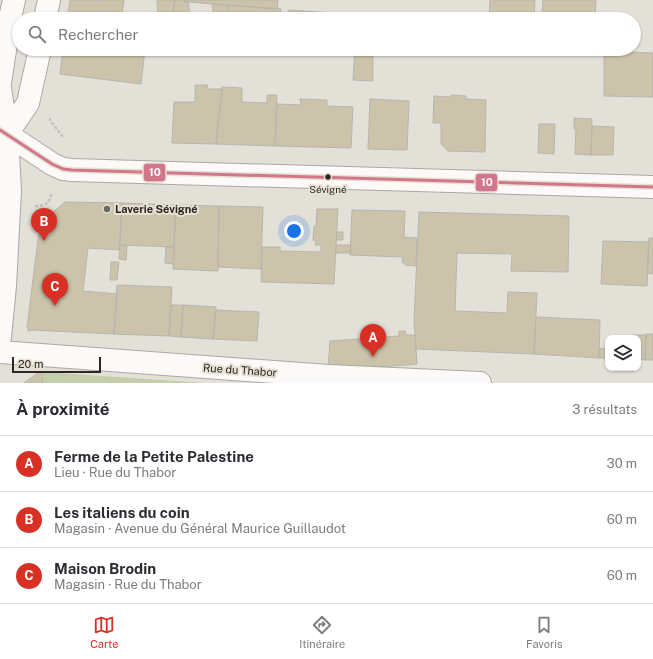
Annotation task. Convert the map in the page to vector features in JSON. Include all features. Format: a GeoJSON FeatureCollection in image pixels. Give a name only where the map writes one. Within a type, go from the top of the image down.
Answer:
{"type":"FeatureCollection","features":[{"type":"Feature","properties":{"kind":"street"},"geometry":{"type":"LineString","coordinates":[[0,83],[14,0]]}},
{"type":"Feature","properties":{"kind":"street"},"geometry":{"type":"LineString","coordinates":[[46,12],[49,0]]}},
{"type":"Feature","properties":{"kind":"street"},"geometry":{"type":"LineString","coordinates":[[2,135],[28,103],[38,56]]}},
{"type":"Feature","properties":{"kind":"street"},"geometry":{"type":"LineString","coordinates":[[0,88],[2,135],[10,191],[5,286],[0,337]]}},
{"type":"Feature","properties":{"kind":"street"},"geometry":{"type":"LineString","coordinates":[[2,135],[52,164],[63,169],[72,170],[653,187]]}},
{"type":"Feature","properties":{"kind":"street","name":"Rue du Thabor"},"geometry":{"type":"LineString","coordinates":[[0,352],[329,376],[480,383]]}},
{"type":"Feature","properties":{"kind":"green space"},"geometry":{"type":"Polygon","coordinates":[[[43,372],[205,383],[42,383],[43,372]]]}},
{"type":"Feature","properties":{"kind":"building"},"geometry":{"type":"Polygon","coordinates":[[[70,0],[124,0],[122,12],[68,12],[70,0]]]}},
{"type":"Feature","properties":{"kind":"building"},"geometry":{"type":"Polygon","coordinates":[[[157,0],[175,0],[173,12],[158,12],[157,0]]]}},
{"type":"Feature","properties":{"kind":"building"},"geometry":{"type":"Polygon","coordinates":[[[175,0],[185,0],[185,2],[188,2],[190,12],[173,12],[175,0]]]}},
{"type":"Feature","properties":{"kind":"building"},"geometry":{"type":"Polygon","coordinates":[[[185,0],[278,0],[277,9],[185,2],[185,0]]]}},
{"type":"Feature","properties":{"kind":"building"},"geometry":{"type":"Polygon","coordinates":[[[490,0],[535,0],[534,12],[489,12],[490,0]]]}},
{"type":"Feature","properties":{"kind":"building"},"geometry":{"type":"Polygon","coordinates":[[[543,0],[596,0],[595,12],[542,12],[543,0]]]}},
{"type":"Feature","properties":{"kind":"building"},"geometry":{"type":"Polygon","coordinates":[[[212,4],[227,5],[228,12],[213,12],[212,4]]]}},
{"type":"Feature","properties":{"kind":"building"},"geometry":{"type":"Polygon","coordinates":[[[227,5],[281,9],[281,12],[228,12],[227,5]]]}},
{"type":"Feature","properties":{"kind":"building"},"geometry":{"type":"Polygon","coordinates":[[[289,10],[318,12],[289,12],[289,10]]]}},
{"type":"Feature","properties":{"kind":"building"},"geometry":{"type":"Polygon","coordinates":[[[641,53],[653,53],[653,97],[604,96],[604,56],[641,56],[641,53]]]}},
{"type":"Feature","properties":{"kind":"building"},"geometry":{"type":"Polygon","coordinates":[[[62,56],[144,56],[141,84],[60,74],[62,56]]]}},
{"type":"Feature","properties":{"kind":"building"},"geometry":{"type":"Polygon","coordinates":[[[355,56],[373,56],[373,81],[353,80],[355,56]]]}},
{"type":"Feature","properties":{"kind":"building"},"geometry":{"type":"Polygon","coordinates":[[[195,85],[208,85],[207,89],[222,89],[216,144],[172,143],[174,102],[195,102],[195,85]]]}},
{"type":"Feature","properties":{"kind":"building"},"geometry":{"type":"Polygon","coordinates":[[[222,87],[242,88],[242,102],[267,103],[267,95],[277,95],[275,146],[216,144],[222,87]]]}},
{"type":"Feature","properties":{"kind":"building"},"geometry":{"type":"Polygon","coordinates":[[[451,95],[466,96],[466,99],[486,100],[485,152],[448,151],[441,144],[441,123],[433,123],[434,96],[451,97],[451,95]]]}},
{"type":"Feature","properties":{"kind":"building"},"geometry":{"type":"Polygon","coordinates":[[[300,99],[327,100],[327,106],[353,107],[351,148],[275,146],[277,104],[301,105],[300,99]]]}},
{"type":"Feature","properties":{"kind":"building"},"geometry":{"type":"Polygon","coordinates":[[[370,99],[409,101],[407,150],[368,149],[370,99]]]}},
{"type":"Feature","properties":{"kind":"building"},"geometry":{"type":"Polygon","coordinates":[[[574,118],[592,119],[591,155],[575,154],[576,130],[574,129],[574,118]]]}},
{"type":"Feature","properties":{"kind":"building"},"geometry":{"type":"Polygon","coordinates":[[[539,124],[555,124],[554,154],[538,153],[539,124]]]}},
{"type":"Feature","properties":{"kind":"building"},"geometry":{"type":"Polygon","coordinates":[[[592,126],[614,127],[613,155],[591,155],[592,126]]]}},
{"type":"Feature","properties":{"kind":"building"},"geometry":{"type":"Polygon","coordinates":[[[65,202],[122,203],[119,250],[88,248],[83,291],[117,294],[114,334],[28,331],[27,328],[40,223],[65,202]]]}},
{"type":"Feature","properties":{"kind":"building"},"geometry":{"type":"Polygon","coordinates":[[[122,203],[176,205],[174,247],[120,245],[122,203]]]}},
{"type":"Feature","properties":{"kind":"building"},"geometry":{"type":"Polygon","coordinates":[[[176,205],[219,206],[218,271],[173,269],[176,205]]]}},
{"type":"Feature","properties":{"kind":"building"},"geometry":{"type":"Polygon","coordinates":[[[219,206],[263,207],[261,269],[218,267],[219,206]]]}},
{"type":"Feature","properties":{"kind":"building"},"geometry":{"type":"Polygon","coordinates":[[[317,209],[338,209],[334,284],[261,282],[262,247],[280,247],[280,251],[321,252],[321,245],[315,245],[316,241],[313,240],[314,226],[316,227],[317,209]]]}},
{"type":"Feature","properties":{"kind":"building"},"geometry":{"type":"Polygon","coordinates":[[[352,210],[405,211],[404,237],[417,238],[416,266],[406,265],[402,262],[403,257],[350,255],[352,210]]]}},
{"type":"Feature","properties":{"kind":"building"},"geometry":{"type":"Polygon","coordinates":[[[419,212],[569,216],[568,272],[511,271],[512,254],[457,253],[455,311],[507,313],[508,292],[537,293],[534,354],[416,349],[414,321],[419,212]]]}},
{"type":"Feature","properties":{"kind":"building"},"geometry":{"type":"Polygon","coordinates":[[[337,232],[343,232],[343,240],[336,240],[337,232]]]}},
{"type":"Feature","properties":{"kind":"building"},"geometry":{"type":"Polygon","coordinates":[[[649,238],[653,238],[653,274],[647,273],[649,238]]]}},
{"type":"Feature","properties":{"kind":"building"},"geometry":{"type":"Polygon","coordinates":[[[603,241],[649,242],[647,286],[601,284],[603,241]]]}},
{"type":"Feature","properties":{"kind":"building"},"geometry":{"type":"Polygon","coordinates":[[[120,245],[127,246],[126,260],[119,259],[120,245]]]}},
{"type":"Feature","properties":{"kind":"building"},"geometry":{"type":"Polygon","coordinates":[[[336,245],[351,245],[350,253],[336,253],[336,245]]]}},
{"type":"Feature","properties":{"kind":"building"},"geometry":{"type":"Polygon","coordinates":[[[166,247],[174,247],[173,264],[165,263],[166,247]]]}},
{"type":"Feature","properties":{"kind":"building"},"geometry":{"type":"Polygon","coordinates":[[[111,262],[119,262],[117,280],[110,280],[111,262]]]}},
{"type":"Feature","properties":{"kind":"building"},"geometry":{"type":"Polygon","coordinates":[[[117,285],[172,287],[169,336],[114,334],[117,285]]]}},
{"type":"Feature","properties":{"kind":"building"},"geometry":{"type":"Polygon","coordinates":[[[171,305],[183,305],[181,337],[169,336],[171,305]]]}},
{"type":"Feature","properties":{"kind":"building"},"geometry":{"type":"Polygon","coordinates":[[[183,305],[216,307],[213,339],[181,337],[183,305]]]}},
{"type":"Feature","properties":{"kind":"building"},"geometry":{"type":"Polygon","coordinates":[[[216,310],[259,312],[257,341],[213,339],[216,310]]]}},
{"type":"Feature","properties":{"kind":"building"},"geometry":{"type":"Polygon","coordinates":[[[536,317],[600,320],[599,358],[534,354],[536,317]]]}},
{"type":"Feature","properties":{"kind":"building"},"geometry":{"type":"Polygon","coordinates":[[[399,331],[405,331],[406,335],[415,335],[417,364],[330,371],[328,369],[330,341],[399,336],[399,331]]]}},
{"type":"Feature","properties":{"kind":"building"},"geometry":{"type":"Polygon","coordinates":[[[646,334],[653,334],[653,360],[645,360],[646,334]]]}},
{"type":"Feature","properties":{"kind":"building"},"geometry":{"type":"Polygon","coordinates":[[[641,335],[646,335],[645,360],[641,359],[641,335]]]}},
{"type":"Feature","properties":{"kind":"building"},"geometry":{"type":"Polygon","coordinates":[[[599,348],[605,349],[605,358],[599,358],[599,348]]]}},
{"type":"Feature","properties":{"kind":"building"},"geometry":{"type":"Polygon","coordinates":[[[39,372],[43,372],[42,383],[24,383],[39,372]]]}},
{"type":"Feature","properties":{"kind":"transit line","name":"10"},"geometry":{"type":"LineString","coordinates":[[0,130],[52,164],[63,169],[72,170],[653,187]]}},
{"type":"Feature","properties":{"kind":"place","name":"Sévigné"},"geometry":{"type":"Point","coordinates":[328,177]}},
{"type":"Feature","properties":{"kind":"place","name":"Laverie Sévigné"},"geometry":{"type":"Point","coordinates":[107,209]}},
{"type":"Feature","properties":{"kind":"place","name":"Les italiens du coin"},"geometry":{"type":"Point","coordinates":[44,241]}},
{"type":"Feature","properties":{"kind":"place","name":"Maison Brodin"},"geometry":{"type":"Point","coordinates":[55,306]}},
{"type":"Feature","properties":{"kind":"place","name":"Ferme de la Petite Palestine"},"geometry":{"type":"Point","coordinates":[373,357]}}]}
